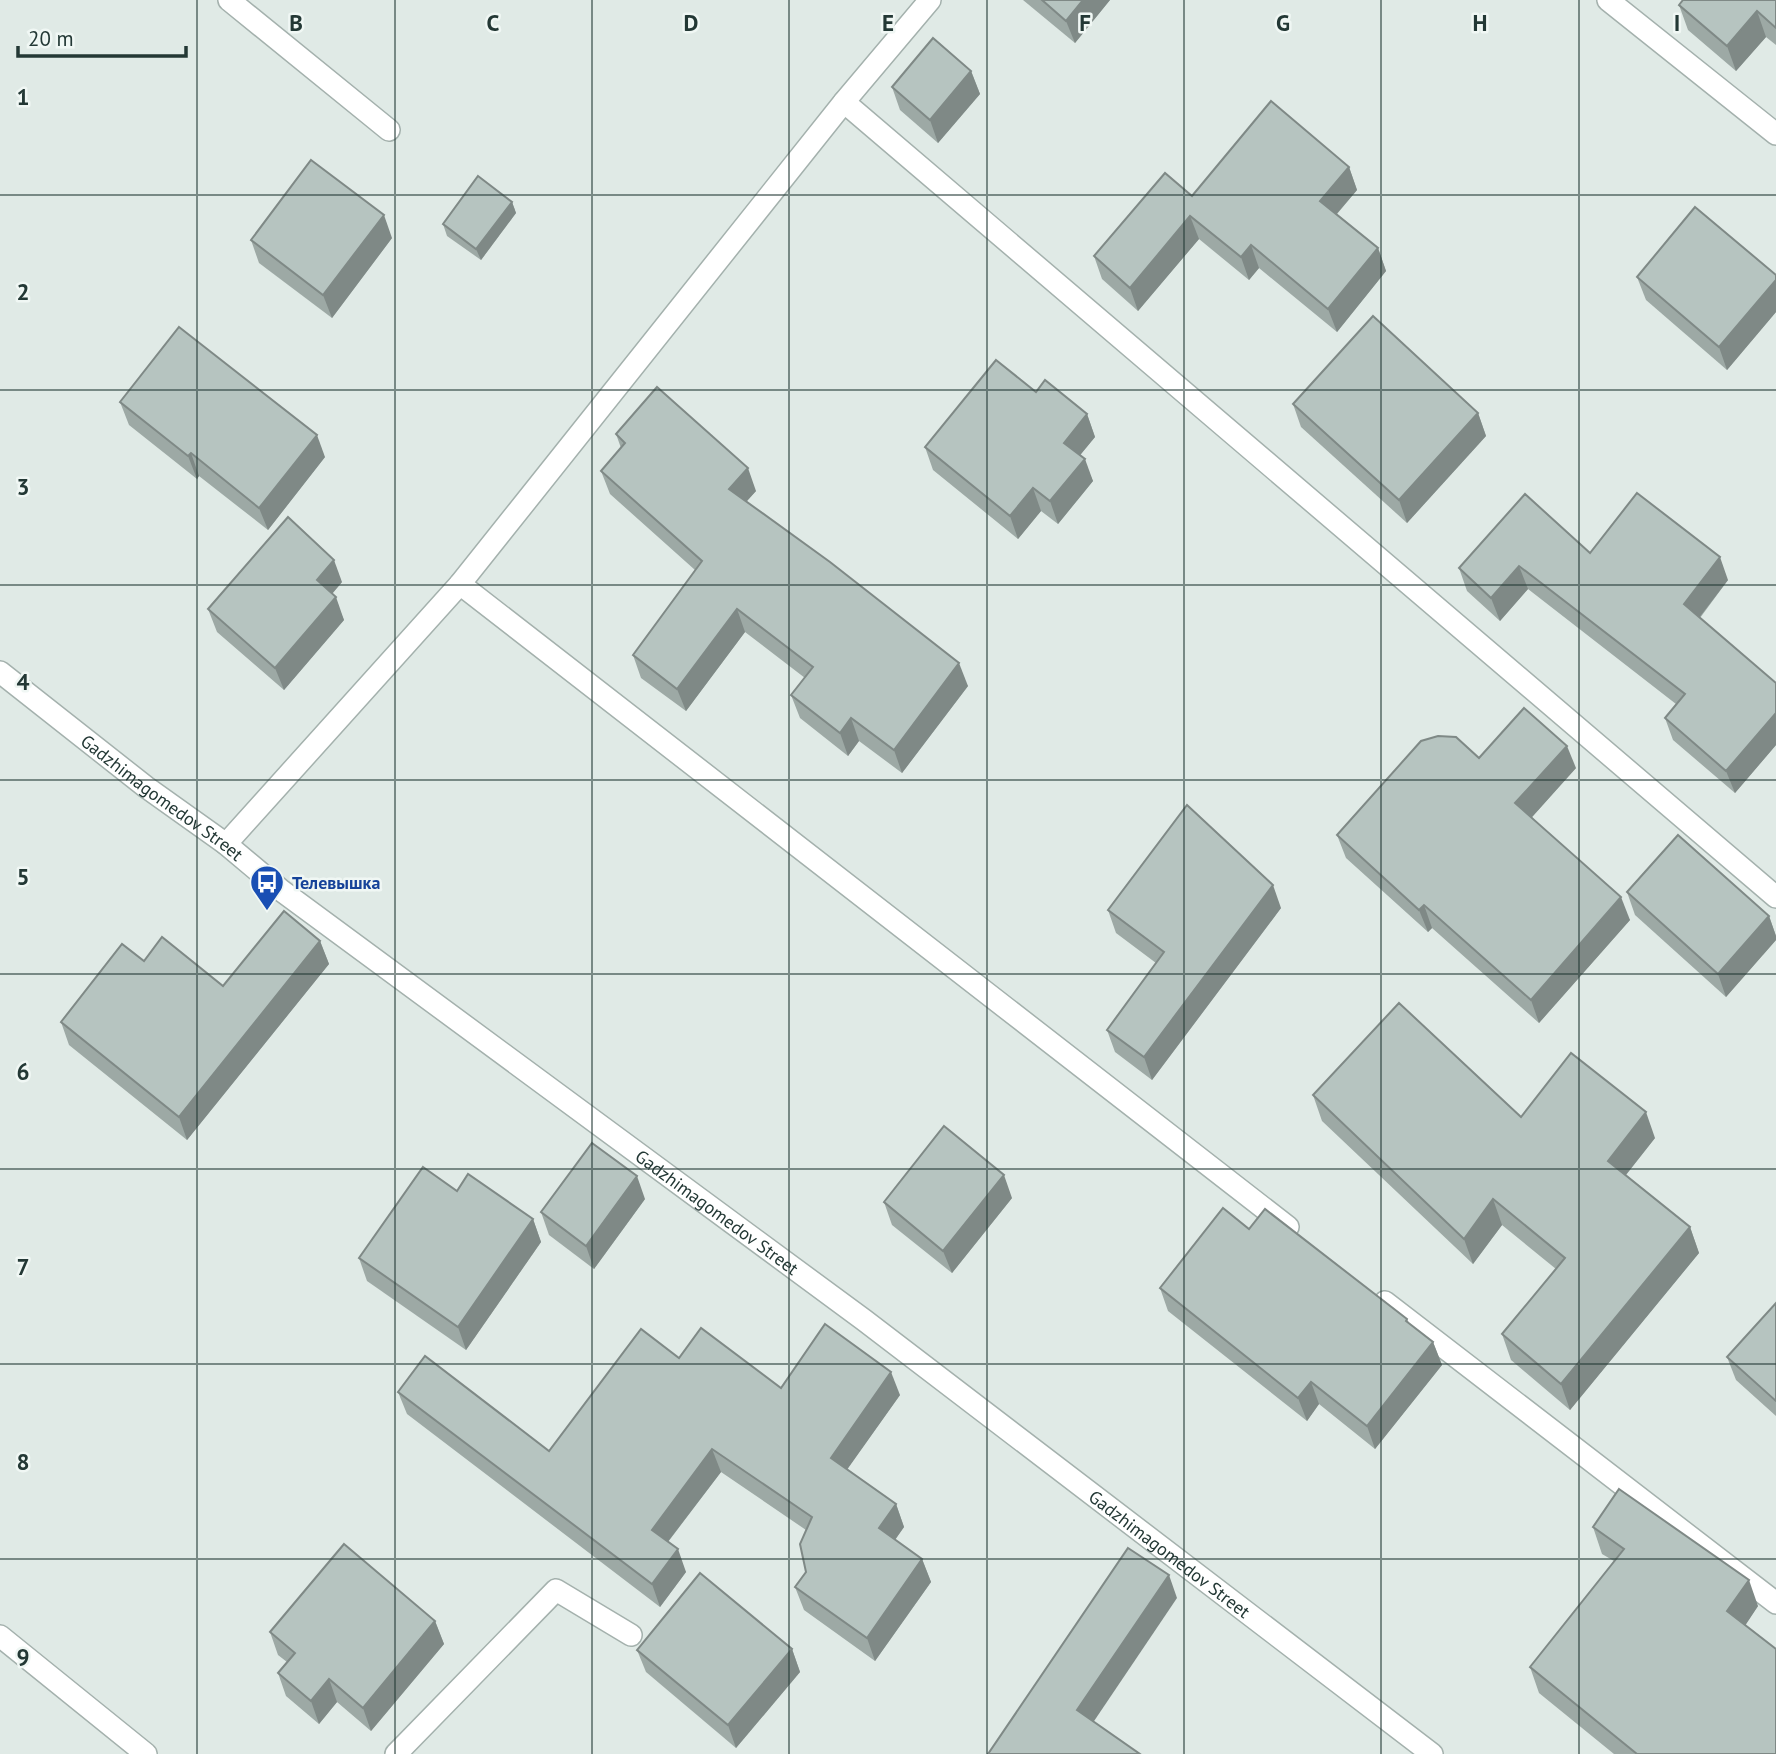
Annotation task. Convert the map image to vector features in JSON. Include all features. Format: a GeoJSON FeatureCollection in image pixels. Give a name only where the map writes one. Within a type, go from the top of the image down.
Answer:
{"type":"FeatureCollection","features":[{"type":"Feature","properties":{"kind":"street"},"geometry":{"type":"LineString","coordinates":[[229,0],[389,130]]}},
{"type":"Feature","properties":{"kind":"street"},"geometry":{"type":"LineString","coordinates":[[226,844],[460,584],[844,102],[930,0]]}},
{"type":"Feature","properties":{"kind":"street"},"geometry":{"type":"LineString","coordinates":[[1608,0],[1776,134]]}},
{"type":"Feature","properties":{"kind":"street"},"geometry":{"type":"LineString","coordinates":[[844,102],[1776,897]]}},
{"type":"Feature","properties":{"kind":"street"},"geometry":{"type":"LineString","coordinates":[[460,584],[1300,1237]]}},
{"type":"Feature","properties":{"kind":"street","name":"Gadzhimagomedov Street"},"geometry":{"type":"LineString","coordinates":[[0,672],[146,787],[226,844],[282,891],[864,1320],[1433,1754]]}},
{"type":"Feature","properties":{"kind":"street"},"geometry":{"type":"LineString","coordinates":[[1367,1288],[1776,1603]]}},
{"type":"Feature","properties":{"kind":"street"},"geometry":{"type":"LineString","coordinates":[[396,1754],[556,1590],[631,1635]]}},
{"type":"Feature","properties":{"kind":"street"},"geometry":{"type":"LineString","coordinates":[[0,1636],[146,1754]]}},
{"type":"Feature","properties":{"kind":"building"},"geometry":{"type":"Polygon","coordinates":[[[1042,0],[1083,0],[1066,21],[1042,0]]]}},
{"type":"Feature","properties":{"kind":"building"},"geometry":{"type":"Polygon","coordinates":[[[1683,0],[1776,0],[1776,28],[1757,11],[1727,46],[1679,5],[1683,0]]]}},
{"type":"Feature","properties":{"kind":"building"},"geometry":{"type":"Polygon","coordinates":[[[933,38],[971,71],[930,120],[892,87],[933,38]]]}},
{"type":"Feature","properties":{"kind":"building"},"geometry":{"type":"Polygon","coordinates":[[[1271,101],[1349,167],[1320,201],[1378,248],[1328,309],[1251,245],[1241,257],[1190,216],[1130,288],[1094,256],[1165,173],[1192,196],[1271,101]]]}},
{"type":"Feature","properties":{"kind":"building"},"geometry":{"type":"Polygon","coordinates":[[[311,160],[384,215],[323,295],[251,240],[311,160]]]}},
{"type":"Feature","properties":{"kind":"building"},"geometry":{"type":"Polygon","coordinates":[[[478,176],[512,202],[476,249],[443,224],[478,176]]]}},
{"type":"Feature","properties":{"kind":"building"},"geometry":{"type":"Polygon","coordinates":[[[1695,207],[1776,275],[1776,280],[1719,347],[1637,277],[1695,207]]]}},
{"type":"Feature","properties":{"kind":"building"},"geometry":{"type":"Polygon","coordinates":[[[1373,316],[1478,413],[1399,500],[1293,404],[1373,316]]]}},
{"type":"Feature","properties":{"kind":"building"},"geometry":{"type":"Polygon","coordinates":[[[179,327],[317,435],[259,508],[191,453],[188,456],[120,402],[179,327]]]}},
{"type":"Feature","properties":{"kind":"building"},"geometry":{"type":"Polygon","coordinates":[[[996,360],[1036,392],[1045,380],[1087,414],[1064,443],[1085,459],[1050,501],[1033,488],[1010,516],[925,447],[996,360]]]}},
{"type":"Feature","properties":{"kind":"building"},"geometry":{"type":"Polygon","coordinates":[[[657,387],[748,468],[729,489],[830,562],[959,663],[894,750],[851,718],[840,733],[791,695],[813,667],[737,609],[677,689],[633,655],[702,561],[601,471],[625,443],[616,434],[657,387]]]}},
{"type":"Feature","properties":{"kind":"building"},"geometry":{"type":"Polygon","coordinates":[[[1637,493],[1720,557],[1684,604],[1776,683],[1776,713],[1726,771],[1665,718],[1685,694],[1519,566],[1491,598],[1459,568],[1525,494],[1590,553],[1637,493]]]}},
{"type":"Feature","properties":{"kind":"building"},"geometry":{"type":"Polygon","coordinates":[[[288,517],[334,560],[317,580],[336,597],[275,668],[208,609],[288,517]]]}},
{"type":"Feature","properties":{"kind":"building"},"geometry":{"type":"Polygon","coordinates":[[[1524,708],[1567,746],[1515,803],[1621,897],[1531,1000],[1424,905],[1419,910],[1337,835],[1421,741],[1438,736],[1456,737],[1479,758],[1524,708]]]}},
{"type":"Feature","properties":{"kind":"building"},"geometry":{"type":"Polygon","coordinates":[[[1187,805],[1273,885],[1144,1057],[1107,1030],[1164,952],[1108,910],[1187,805]]]}},
{"type":"Feature","properties":{"kind":"building"},"geometry":{"type":"Polygon","coordinates":[[[1678,835],[1769,916],[1718,974],[1627,892],[1678,835]]]}},
{"type":"Feature","properties":{"kind":"building"},"geometry":{"type":"Polygon","coordinates":[[[284,911],[320,941],[179,1117],[61,1022],[122,944],[144,961],[162,937],[223,986],[284,911]]]}},
{"type":"Feature","properties":{"kind":"building"},"geometry":{"type":"Polygon","coordinates":[[[1399,1003],[1521,1117],[1571,1053],[1646,1112],[1608,1161],[1690,1227],[1561,1384],[1502,1334],[1565,1258],[1493,1199],[1464,1239],[1313,1095],[1399,1003]]]}},
{"type":"Feature","properties":{"kind":"building"},"geometry":{"type":"Polygon","coordinates":[[[944,1126],[1004,1175],[943,1251],[884,1202],[944,1126]]]}},
{"type":"Feature","properties":{"kind":"building"},"geometry":{"type":"Polygon","coordinates":[[[592,1143],[637,1176],[586,1246],[541,1212],[592,1143]]]}},
{"type":"Feature","properties":{"kind":"building"},"geometry":{"type":"Polygon","coordinates":[[[423,1167],[457,1191],[468,1174],[533,1219],[458,1327],[359,1258],[423,1167]]]}},
{"type":"Feature","properties":{"kind":"building"},"geometry":{"type":"Polygon","coordinates":[[[1223,1208],[1249,1229],[1265,1209],[1433,1342],[1367,1426],[1311,1382],[1298,1398],[1160,1288],[1223,1208]]]}},
{"type":"Feature","properties":{"kind":"building"},"geometry":{"type":"Polygon","coordinates":[[[1776,1303],[1776,1401],[1727,1357],[1776,1303]]]}},
{"type":"Feature","properties":{"kind":"building"},"geometry":{"type":"Polygon","coordinates":[[[825,1324],[891,1372],[831,1458],[896,1504],[879,1528],[922,1559],[867,1638],[795,1587],[806,1572],[800,1544],[812,1517],[712,1449],[652,1530],[678,1549],[652,1584],[398,1392],[425,1356],[549,1451],[641,1329],[679,1358],[701,1328],[781,1388],[825,1324]]]}},
{"type":"Feature","properties":{"kind":"building"},"geometry":{"type":"Polygon","coordinates":[[[1619,1489],[1749,1580],[1727,1611],[1776,1649],[1776,1754],[1637,1754],[1530,1667],[1624,1549],[1593,1527],[1619,1489]]]}},
{"type":"Feature","properties":{"kind":"building"},"geometry":{"type":"Polygon","coordinates":[[[344,1544],[435,1621],[363,1708],[329,1679],[311,1701],[278,1673],[295,1653],[270,1632],[344,1544]]]}},
{"type":"Feature","properties":{"kind":"building"},"geometry":{"type":"Polygon","coordinates":[[[1128,1548],[1169,1575],[1077,1710],[1140,1754],[988,1754],[1128,1548]]]}},
{"type":"Feature","properties":{"kind":"building"},"geometry":{"type":"Polygon","coordinates":[[[700,1573],[792,1649],[728,1725],[637,1650],[700,1573]]]}},
{"type":"Feature","properties":{"kind":"place","name":"Телевышка"},"geometry":{"type":"Point","coordinates":[267,912]}}]}
